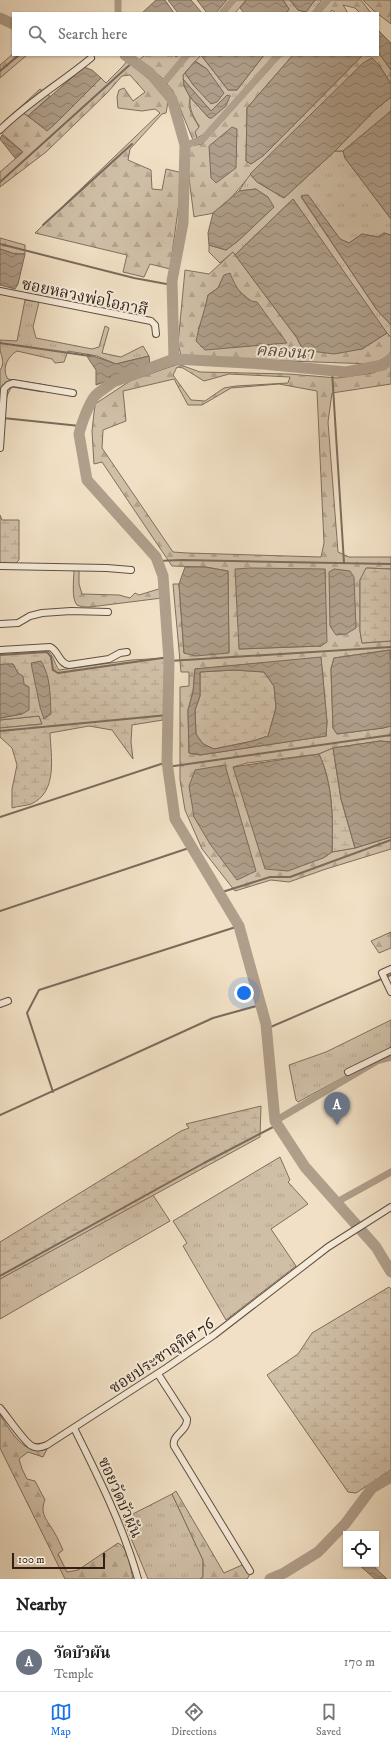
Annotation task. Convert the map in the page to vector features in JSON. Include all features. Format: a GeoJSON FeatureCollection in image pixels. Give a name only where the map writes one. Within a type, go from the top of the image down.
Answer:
{"type":"FeatureCollection","features":[{"type":"Feature","properties":{"kind":"street"},"geometry":{"type":"LineString","coordinates":[[0,130],[29,103],[58,84],[91,58]]}},
{"type":"Feature","properties":{"kind":"street","name":"ซอยหลวงพ่อโอภาสี"},"geometry":{"type":"LineString","coordinates":[[0,291],[151,321],[155,325],[156,334]]}},
{"type":"Feature","properties":{"kind":"street"},"geometry":{"type":"LineString","coordinates":[[0,448],[4,389],[8,385],[13,383],[73,393]]}},
{"type":"Feature","properties":{"kind":"street"},"geometry":{"type":"LineString","coordinates":[[0,566],[107,568],[131,570]]}},
{"type":"Feature","properties":{"kind":"street"},"geometry":{"type":"LineString","coordinates":[[0,624],[18,622],[30,616],[42,613],[71,611],[108,612]]}},
{"type":"Feature","properties":{"kind":"street"},"geometry":{"type":"LineString","coordinates":[[0,650],[50,647],[56,650],[64,664],[69,665],[109,659],[120,653],[127,652]]}},
{"type":"Feature","properties":{"kind":"street"},"geometry":{"type":"LineString","coordinates":[[391,969],[382,973],[391,992]]}},
{"type":"Feature","properties":{"kind":"street"},"geometry":{"type":"LineString","coordinates":[[0,1004],[8,1001]]}},
{"type":"Feature","properties":{"kind":"street"},"geometry":{"type":"LineString","coordinates":[[348,1072],[391,1051]]}},
{"type":"Feature","properties":{"kind":"street","name":"ซอยประชาอุทิศ 76"},"geometry":{"type":"LineString","coordinates":[[0,1408],[27,1443],[34,1447],[47,1445],[158,1374],[214,1336],[337,1240],[391,1207]]}},
{"type":"Feature","properties":{"kind":"street"},"geometry":{"type":"LineString","coordinates":[[158,1374],[187,1419],[185,1428],[174,1439],[174,1446],[250,1571]]}},
{"type":"Feature","properties":{"kind":"street","name":"ซอยวัดบัวผัน"},"geometry":{"type":"LineString","coordinates":[[74,1428],[112,1504],[130,1552],[138,1579]]}},
{"type":"Feature","properties":{"kind":"green space"},"geometry":{"type":"Polygon","coordinates":[[[230,0],[246,0],[236,12],[220,12],[230,0]]]}},
{"type":"Feature","properties":{"kind":"green space"},"geometry":{"type":"Polygon","coordinates":[[[283,0],[290,0],[298,10],[306,12],[287,12],[289,9],[283,0]]]}},
{"type":"Feature","properties":{"kind":"green space"},"geometry":{"type":"Polygon","coordinates":[[[315,0],[322,0],[313,12],[306,12],[315,0]]]}},
{"type":"Feature","properties":{"kind":"green space"},"geometry":{"type":"Polygon","coordinates":[[[327,0],[361,0],[370,12],[359,12],[355,8],[343,5],[347,12],[335,12],[332,10],[331,12],[321,12],[329,2],[327,0]]]}},
{"type":"Feature","properties":{"kind":"green space"},"geometry":{"type":"Polygon","coordinates":[[[363,0],[391,0],[391,24],[379,15],[379,12],[373,10],[363,0]]]}},
{"type":"Feature","properties":{"kind":"green space"},"geometry":{"type":"Polygon","coordinates":[[[379,53],[391,70],[391,84],[379,65],[251,174],[222,206],[213,213],[194,217],[186,155],[190,146],[202,144],[281,56],[292,56],[247,108],[246,161],[251,164],[264,155],[362,56],[379,56],[379,53]]]}},
{"type":"Feature","properties":{"kind":"green space"},"geometry":{"type":"Polygon","coordinates":[[[12,55],[26,56],[0,78],[0,65],[12,55]]]}},
{"type":"Feature","properties":{"kind":"green space"},"geometry":{"type":"Polygon","coordinates":[[[144,56],[200,56],[183,75],[184,86],[190,97],[189,106],[191,113],[199,127],[195,132],[197,138],[193,140],[173,91],[161,77],[139,60],[144,56]]]}},
{"type":"Feature","properties":{"kind":"green space"},"geometry":{"type":"Polygon","coordinates":[[[202,56],[228,90],[237,90],[263,56],[275,56],[206,133],[197,138],[195,132],[199,126],[192,112],[190,97],[209,118],[227,95],[211,111],[183,79],[183,75],[185,73],[194,86],[207,69],[195,61],[202,56]]]}},
{"type":"Feature","properties":{"kind":"green space"},"geometry":{"type":"Polygon","coordinates":[[[127,61],[150,80],[168,102],[166,113],[162,114],[130,149],[128,160],[151,170],[152,189],[162,190],[166,169],[183,173],[170,269],[150,264],[144,277],[123,272],[127,255],[35,233],[160,113],[155,109],[142,111],[118,108],[117,97],[119,90],[124,88],[133,101],[145,92],[130,75],[122,76],[107,93],[46,152],[0,187],[0,172],[23,152],[0,132],[22,112],[47,130],[55,124],[101,78],[106,83],[127,61]]]}},
{"type":"Feature","properties":{"kind":"green space"},"geometry":{"type":"Polygon","coordinates":[[[40,89],[50,96],[28,116],[22,112],[0,126],[40,89]]]}},
{"type":"Feature","properties":{"kind":"green space"},"geometry":{"type":"Polygon","coordinates":[[[391,97],[391,111],[343,151],[335,151],[375,110],[391,97]]]}},
{"type":"Feature","properties":{"kind":"green space"},"geometry":{"type":"Polygon","coordinates":[[[335,151],[343,151],[345,158],[391,219],[391,235],[384,233],[378,237],[362,234],[349,243],[340,239],[308,195],[301,197],[377,310],[391,325],[391,337],[383,329],[293,199],[235,255],[233,252],[220,263],[209,252],[209,245],[226,250],[238,241],[274,207],[256,189],[239,191],[250,174],[257,182],[284,198],[335,151]]]}},
{"type":"Feature","properties":{"kind":"green space"},"geometry":{"type":"Polygon","coordinates":[[[0,238],[25,245],[25,254],[15,254],[0,249],[0,238]]]}},
{"type":"Feature","properties":{"kind":"green space"},"geometry":{"type":"Polygon","coordinates":[[[233,252],[297,338],[303,350],[362,349],[387,333],[391,337],[391,355],[372,364],[260,360],[181,355],[178,344],[185,270],[209,274],[233,252]],[[224,275],[218,288],[208,295],[205,314],[198,329],[251,301],[224,275]]]}},
{"type":"Feature","properties":{"kind":"green space"},"geometry":{"type":"Polygon","coordinates":[[[25,300],[39,302],[33,327],[36,338],[92,349],[99,347],[105,326],[109,328],[102,353],[121,357],[143,346],[149,356],[116,364],[97,356],[68,351],[64,362],[55,363],[52,359],[17,351],[8,359],[6,363],[5,371],[8,379],[46,385],[43,392],[12,387],[0,416],[0,370],[3,363],[0,350],[0,340],[17,341],[25,300]]]}},
{"type":"Feature","properties":{"kind":"green space"},"geometry":{"type":"Polygon","coordinates":[[[178,364],[200,372],[289,374],[337,378],[373,373],[391,365],[391,384],[332,393],[328,422],[338,552],[349,557],[391,557],[391,569],[367,568],[360,580],[360,631],[362,643],[391,641],[391,660],[390,650],[334,658],[331,669],[333,728],[337,734],[391,726],[391,742],[380,741],[333,748],[319,754],[247,763],[233,767],[323,858],[332,852],[355,848],[391,837],[391,849],[289,882],[271,880],[235,891],[202,849],[185,810],[180,780],[180,687],[189,686],[189,672],[181,672],[173,584],[179,584],[184,653],[229,652],[228,571],[205,567],[172,566],[102,462],[94,464],[92,431],[95,404],[130,381],[178,364]],[[177,367],[173,375],[191,400],[205,401],[224,388],[288,383],[290,377],[229,374],[204,381],[183,368],[177,367]],[[174,379],[123,391],[126,421],[103,430],[102,448],[173,552],[321,557],[324,543],[317,391],[279,384],[231,388],[202,405],[188,405],[174,379]],[[325,569],[239,649],[321,646],[325,594],[325,569]],[[321,658],[195,669],[193,692],[188,710],[189,753],[200,755],[326,736],[327,722],[321,658]]]}},
{"type":"Feature","properties":{"kind":"green space"},"geometry":{"type":"Polygon","coordinates":[[[0,515],[2,520],[19,520],[19,560],[14,565],[0,564],[0,515]]]}},
{"type":"Feature","properties":{"kind":"green space"},"geometry":{"type":"Polygon","coordinates":[[[366,568],[391,569],[391,641],[362,643],[360,631],[360,580],[366,568]]]}},
{"type":"Feature","properties":{"kind":"green space"},"geometry":{"type":"Polygon","coordinates":[[[74,570],[79,570],[79,584],[82,594],[119,595],[130,598],[135,593],[139,595],[162,588],[162,598],[90,607],[79,606],[75,602],[74,598],[74,570]]]}},
{"type":"Feature","properties":{"kind":"green space"},"geometry":{"type":"Polygon","coordinates":[[[47,650],[59,670],[132,660],[167,658],[163,720],[132,725],[131,742],[133,759],[112,730],[89,726],[50,733],[52,763],[49,783],[46,791],[40,798],[31,804],[12,808],[12,789],[17,765],[12,748],[0,737],[0,728],[42,724],[39,716],[0,720],[0,718],[22,714],[24,684],[13,664],[0,665],[0,652],[47,650]]]}},
{"type":"Feature","properties":{"kind":"green space"},"geometry":{"type":"Polygon","coordinates":[[[234,670],[264,672],[274,686],[276,708],[268,736],[253,741],[214,749],[203,744],[196,734],[195,710],[200,696],[200,672],[234,670]]]}},
{"type":"Feature","properties":{"kind":"green space"},"geometry":{"type":"Polygon","coordinates":[[[39,716],[42,724],[0,728],[0,720],[39,716]]]}},
{"type":"Feature","properties":{"kind":"green space"},"geometry":{"type":"Polygon","coordinates":[[[333,748],[341,799],[355,848],[332,852],[332,814],[330,789],[324,765],[319,754],[333,748]]]}},
{"type":"Feature","properties":{"kind":"green space"},"geometry":{"type":"Polygon","coordinates":[[[391,932],[391,948],[379,953],[371,941],[391,932]]]}},
{"type":"Feature","properties":{"kind":"green space"},"geometry":{"type":"Polygon","coordinates":[[[391,1020],[391,1059],[387,1057],[357,1070],[298,1102],[296,1100],[289,1065],[326,1052],[391,1020]]]}},
{"type":"Feature","properties":{"kind":"green space"},"geometry":{"type":"Polygon","coordinates":[[[261,1106],[260,1137],[0,1279],[0,1242],[181,1131],[189,1128],[186,1124],[261,1106]]]}},
{"type":"Feature","properties":{"kind":"green space"},"geometry":{"type":"Polygon","coordinates":[[[280,1157],[290,1180],[288,1182],[308,1204],[271,1229],[296,1266],[226,1320],[183,1246],[187,1243],[173,1221],[280,1157]]]}},
{"type":"Feature","properties":{"kind":"green space"},"geometry":{"type":"Polygon","coordinates":[[[153,1195],[170,1221],[0,1319],[0,1279],[153,1195]]]}},
{"type":"Feature","properties":{"kind":"green space"},"geometry":{"type":"Polygon","coordinates":[[[389,1287],[391,1289],[391,1470],[356,1493],[348,1492],[267,1375],[298,1354],[312,1333],[389,1287]]]}},
{"type":"Feature","properties":{"kind":"green space"},"geometry":{"type":"Polygon","coordinates":[[[0,1415],[13,1435],[24,1446],[31,1449],[47,1449],[43,1457],[28,1452],[19,1459],[27,1479],[35,1481],[45,1500],[43,1505],[44,1513],[63,1550],[58,1554],[67,1572],[78,1570],[118,1543],[125,1549],[133,1579],[65,1579],[0,1448],[0,1415]]]}},
{"type":"Feature","properties":{"kind":"green space"},"geometry":{"type":"Polygon","coordinates":[[[176,1491],[224,1573],[242,1565],[250,1574],[247,1579],[200,1579],[203,1577],[203,1560],[172,1494],[176,1491]]]}},
{"type":"Feature","properties":{"kind":"green space"},"geometry":{"type":"Polygon","coordinates":[[[172,1494],[203,1560],[203,1577],[200,1579],[148,1579],[123,1519],[172,1494]]]}},
{"type":"Feature","properties":{"kind":"water"},"geometry":{"type":"Polygon","coordinates":[[[156,0],[165,0],[173,12],[143,12],[156,0]]]}},
{"type":"Feature","properties":{"kind":"water"},"geometry":{"type":"Polygon","coordinates":[[[168,0],[191,0],[201,12],[177,12],[168,0]]]}},
{"type":"Feature","properties":{"kind":"water"},"geometry":{"type":"Polygon","coordinates":[[[197,0],[227,0],[217,12],[206,12],[197,0]]]}},
{"type":"Feature","properties":{"kind":"water"},"geometry":{"type":"Polygon","coordinates":[[[246,0],[283,0],[289,9],[287,12],[243,12],[240,8],[246,0]]]}},
{"type":"Feature","properties":{"kind":"water"},"geometry":{"type":"Polygon","coordinates":[[[290,0],[315,0],[306,12],[298,10],[290,0]]]}},
{"type":"Feature","properties":{"kind":"water"},"geometry":{"type":"Polygon","coordinates":[[[379,31],[391,43],[391,70],[379,53],[379,31]]]}},
{"type":"Feature","properties":{"kind":"water"},"geometry":{"type":"Polygon","coordinates":[[[202,56],[263,56],[237,90],[228,90],[202,56]]]}},
{"type":"Feature","properties":{"kind":"water"},"geometry":{"type":"Polygon","coordinates":[[[292,56],[362,56],[264,155],[251,164],[246,161],[247,108],[292,56]]]}},
{"type":"Feature","properties":{"kind":"water"},"geometry":{"type":"Polygon","coordinates":[[[372,58],[379,65],[391,84],[391,97],[375,110],[335,151],[284,198],[257,182],[250,174],[363,63],[372,58]]]}},
{"type":"Feature","properties":{"kind":"water"},"geometry":{"type":"Polygon","coordinates":[[[195,61],[207,69],[224,93],[217,102],[211,104],[194,86],[185,73],[195,61]]]}},
{"type":"Feature","properties":{"kind":"water"},"geometry":{"type":"Polygon","coordinates":[[[84,67],[92,70],[101,78],[47,131],[28,116],[84,67]]]}},
{"type":"Feature","properties":{"kind":"water"},"geometry":{"type":"Polygon","coordinates":[[[183,79],[211,111],[227,95],[230,96],[226,106],[212,118],[209,118],[189,95],[183,79]]]}},
{"type":"Feature","properties":{"kind":"water"},"geometry":{"type":"Polygon","coordinates":[[[391,111],[391,219],[345,158],[343,151],[391,111]]]}},
{"type":"Feature","properties":{"kind":"water"},"geometry":{"type":"Polygon","coordinates":[[[232,127],[237,129],[236,168],[216,183],[211,178],[209,146],[232,127]]]}},
{"type":"Feature","properties":{"kind":"water"},"geometry":{"type":"Polygon","coordinates":[[[2,135],[23,152],[15,158],[0,139],[2,135]]]}},
{"type":"Feature","properties":{"kind":"water"},"geometry":{"type":"Polygon","coordinates":[[[256,189],[268,197],[274,207],[238,241],[226,250],[209,245],[208,233],[213,213],[239,191],[256,189]]]}},
{"type":"Feature","properties":{"kind":"water"},"geometry":{"type":"Polygon","coordinates":[[[308,195],[340,239],[349,243],[362,234],[378,237],[384,233],[391,235],[391,325],[377,310],[301,196],[308,195]]]}},
{"type":"Feature","properties":{"kind":"water"},"geometry":{"type":"Polygon","coordinates":[[[293,199],[387,333],[362,349],[334,354],[303,350],[297,338],[235,255],[293,199]]]}},
{"type":"Feature","properties":{"kind":"water"},"geometry":{"type":"Polygon","coordinates":[[[0,249],[15,254],[25,254],[18,284],[15,289],[0,285],[0,249]]]}},
{"type":"Feature","properties":{"kind":"water"},"geometry":{"type":"Polygon","coordinates":[[[230,273],[243,296],[257,302],[287,343],[205,350],[196,341],[208,295],[218,288],[224,275],[230,273]]]}},
{"type":"Feature","properties":{"kind":"water"},"geometry":{"type":"Polygon","coordinates":[[[87,354],[116,364],[149,356],[150,365],[96,385],[96,370],[87,354]]]}},
{"type":"Feature","properties":{"kind":"water"},"geometry":{"type":"Polygon","coordinates":[[[185,567],[205,567],[228,571],[229,653],[196,656],[184,653],[179,584],[185,567]]]}},
{"type":"Feature","properties":{"kind":"water"},"geometry":{"type":"Polygon","coordinates":[[[235,569],[325,569],[327,642],[321,646],[239,649],[235,569]]]}},
{"type":"Feature","properties":{"kind":"water"},"geometry":{"type":"Polygon","coordinates":[[[334,569],[350,571],[354,577],[356,628],[346,634],[336,635],[330,626],[329,572],[334,569]]]}},
{"type":"Feature","properties":{"kind":"water"},"geometry":{"type":"Polygon","coordinates":[[[390,650],[391,726],[337,734],[333,728],[331,669],[334,658],[390,650]]]}},
{"type":"Feature","properties":{"kind":"water"},"geometry":{"type":"Polygon","coordinates":[[[321,657],[327,722],[326,736],[200,755],[189,753],[188,710],[193,692],[195,669],[321,657]],[[234,670],[200,672],[200,696],[195,710],[196,734],[203,744],[214,749],[253,741],[268,736],[276,708],[274,686],[264,672],[234,670]]]}},
{"type":"Feature","properties":{"kind":"water"},"geometry":{"type":"Polygon","coordinates":[[[41,661],[47,674],[51,714],[44,719],[31,663],[41,661]]]}},
{"type":"Feature","properties":{"kind":"water"},"geometry":{"type":"Polygon","coordinates":[[[13,664],[18,673],[23,676],[24,684],[29,687],[29,710],[22,714],[0,718],[0,665],[13,664]]]}},
{"type":"Feature","properties":{"kind":"water"},"geometry":{"type":"Polygon","coordinates":[[[380,741],[391,742],[391,837],[355,848],[341,799],[333,748],[380,741]]]}},
{"type":"Feature","properties":{"kind":"water"},"geometry":{"type":"Polygon","coordinates":[[[319,754],[324,765],[330,789],[332,814],[332,852],[323,858],[288,871],[265,869],[233,767],[319,754]]]}},
{"type":"Feature","properties":{"kind":"water"},"geometry":{"type":"Polygon","coordinates":[[[225,765],[256,871],[237,880],[210,844],[194,817],[189,786],[195,770],[225,765]]]}},
{"type":"Feature","properties":{"kind":"water"},"geometry":{"type":"Polygon","coordinates":[[[361,1567],[374,1567],[387,1579],[375,1579],[361,1567]]]}},
{"type":"Feature","properties":{"kind":"waterway"},"geometry":{"type":"LineString","coordinates":[[118,0],[118,12]]}},
{"type":"Feature","properties":{"kind":"waterway"},"geometry":{"type":"LineString","coordinates":[[223,12],[233,0]]}},
{"type":"Feature","properties":{"kind":"waterway"},"geometry":{"type":"LineString","coordinates":[[317,12],[328,0]]}},
{"type":"Feature","properties":{"kind":"waterway"},"geometry":{"type":"LineString","coordinates":[[0,18],[12,24]]}},
{"type":"Feature","properties":{"kind":"waterway"},"geometry":{"type":"LineString","coordinates":[[0,71],[18,56]]}},
{"type":"Feature","properties":{"kind":"waterway"},"geometry":{"type":"LineString","coordinates":[[126,56],[150,73],[172,99],[185,145],[183,223],[172,281],[174,359]]}},
{"type":"Feature","properties":{"kind":"waterway"},"geometry":{"type":"LineString","coordinates":[[161,86],[186,56]]}},
{"type":"Feature","properties":{"kind":"waterway"},"geometry":{"type":"LineString","coordinates":[[185,145],[202,140],[277,56]]}},
{"type":"Feature","properties":{"kind":"waterway"},"geometry":{"type":"LineString","coordinates":[[0,182],[134,61]]}},
{"type":"Feature","properties":{"kind":"waterway"},"geometry":{"type":"LineString","coordinates":[[43,225],[132,144]]}},
{"type":"Feature","properties":{"kind":"waterway"},"geometry":{"type":"LineString","coordinates":[[0,244],[134,278],[172,285]]}},
{"type":"Feature","properties":{"kind":"waterway"},"geometry":{"type":"LineString","coordinates":[[0,343],[90,356]]}},
{"type":"Feature","properties":{"kind":"waterway","name":"คลองนา"},"geometry":{"type":"LineString","coordinates":[[391,359],[383,365],[346,372],[263,364],[174,359],[113,382],[99,392],[90,404],[79,434],[87,480],[156,557],[163,576],[169,661],[167,762],[175,819],[239,926],[266,1024],[275,1121],[305,1167],[376,1247],[391,1272]]}},
{"type":"Feature","properties":{"kind":"waterway"},"geometry":{"type":"LineString","coordinates":[[332,371],[344,563]]}},
{"type":"Feature","properties":{"kind":"waterway"},"geometry":{"type":"LineString","coordinates":[[110,377],[113,382]]}},
{"type":"Feature","properties":{"kind":"waterway"},"geometry":{"type":"LineString","coordinates":[[3,418],[80,426]]}},
{"type":"Feature","properties":{"kind":"waterway"},"geometry":{"type":"LineString","coordinates":[[157,561],[182,560],[391,564]]}},
{"type":"Feature","properties":{"kind":"waterway"},"geometry":{"type":"LineString","coordinates":[[169,661],[391,647]]}},
{"type":"Feature","properties":{"kind":"waterway"},"geometry":{"type":"LineString","coordinates":[[0,655],[47,652],[51,657],[53,670],[58,673],[169,657]]}},
{"type":"Feature","properties":{"kind":"waterway"},"geometry":{"type":"LineString","coordinates":[[0,731],[168,715]]}},
{"type":"Feature","properties":{"kind":"waterway"},"geometry":{"type":"LineString","coordinates":[[167,767],[391,735]]}},
{"type":"Feature","properties":{"kind":"waterway"},"geometry":{"type":"LineString","coordinates":[[0,817],[167,762]]}},
{"type":"Feature","properties":{"kind":"waterway"},"geometry":{"type":"LineString","coordinates":[[219,893],[270,877],[290,877],[391,840]]}},
{"type":"Feature","properties":{"kind":"waterway"},"geometry":{"type":"LineString","coordinates":[[0,911],[192,847]]}},
{"type":"Feature","properties":{"kind":"waterway"},"geometry":{"type":"LineString","coordinates":[[53,1092],[27,1013],[39,990],[239,926]]}},
{"type":"Feature","properties":{"kind":"waterway"},"geometry":{"type":"LineString","coordinates":[[266,1029],[391,975]]}},
{"type":"Feature","properties":{"kind":"waterway"},"geometry":{"type":"LineString","coordinates":[[0,1115],[213,1018],[260,1005]]}},
{"type":"Feature","properties":{"kind":"waterway"},"geometry":{"type":"LineString","coordinates":[[275,1121],[377,1061],[391,1057]]}},
{"type":"Feature","properties":{"kind":"waterway"},"geometry":{"type":"LineString","coordinates":[[0,1276],[204,1163],[277,1125]]}},
{"type":"Feature","properties":{"kind":"waterway"},"geometry":{"type":"LineString","coordinates":[[335,1203],[391,1172]]}},
{"type":"Feature","properties":{"kind":"waterway"},"geometry":{"type":"LineString","coordinates":[[270,1579],[284,1573],[318,1552],[345,1524],[372,1488],[391,1477]]}},
{"type":"Feature","properties":{"kind":"place","name":"วัดบัวผัน"},"geometry":{"type":"Point","coordinates":[337,1125]}}]}
